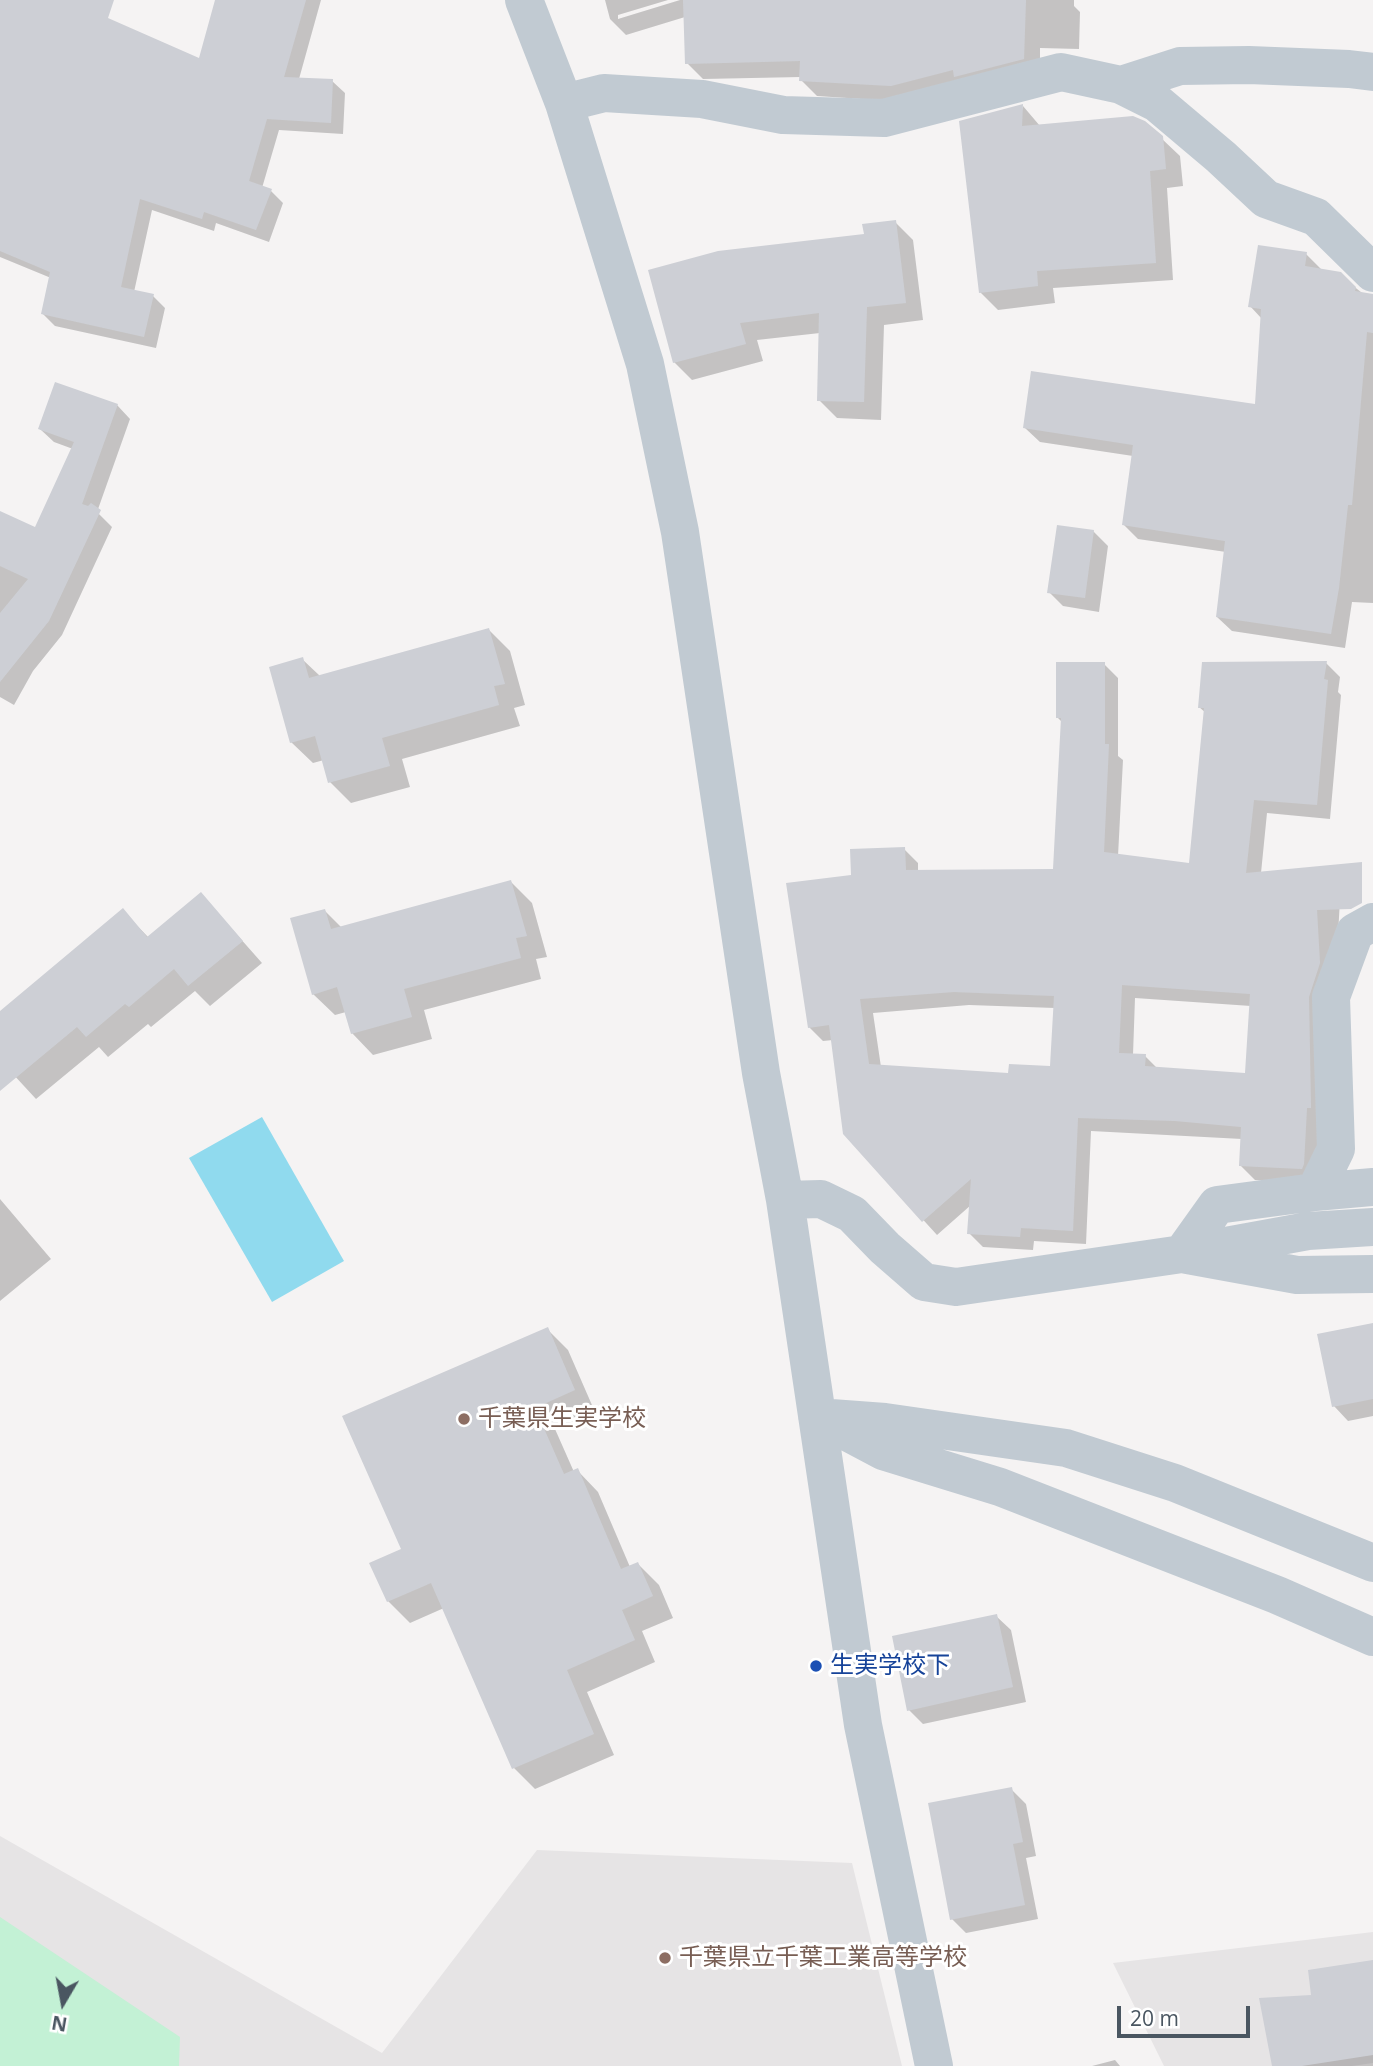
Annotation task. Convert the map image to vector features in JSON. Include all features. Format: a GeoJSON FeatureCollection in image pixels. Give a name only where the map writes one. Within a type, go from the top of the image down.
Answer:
{"type":"FeatureCollection","features":[{"type":"Feature","properties":{"kind":"street"},"geometry":{"type":"LineString","coordinates":[[524,0],[564,103],[645,364],[680,532],[759,1059],[785,1200],[863,1724],[934,2066]]}},
{"type":"Feature","properties":{"kind":"street"},"geometry":{"type":"LineString","coordinates":[[1121,85],[1180,66],[1261,66],[1373,72]]}},
{"type":"Feature","properties":{"kind":"street"},"geometry":{"type":"LineString","coordinates":[[564,103],[604,93],[702,99],[783,115],[884,118],[1061,72],[1121,85],[1157,103],[1266,199],[1316,217],[1373,273]]}},
{"type":"Feature","properties":{"kind":"street"},"geometry":{"type":"LineString","coordinates":[[1315,1192],[1336,1149],[1331,997],[1355,932],[1373,922]]}},
{"type":"Feature","properties":{"kind":"street"},"geometry":{"type":"LineString","coordinates":[[1182,1254],[1217,1205],[1373,1187]]}},
{"type":"Feature","properties":{"kind":"street"},"geometry":{"type":"LineString","coordinates":[[785,1200],[821,1199],[852,1214],[924,1282],[956,1287],[1182,1254],[1308,1231],[1373,1227]]}},
{"type":"Feature","properties":{"kind":"street"},"geometry":{"type":"LineString","coordinates":[[1182,1254],[1297,1275],[1373,1274]]}},
{"type":"Feature","properties":{"kind":"street"},"geometry":{"type":"LineString","coordinates":[[817,1416],[885,1422],[1066,1448],[1175,1482],[1373,1563]]}},
{"type":"Feature","properties":{"kind":"street"},"geometry":{"type":"LineString","coordinates":[[817,1416],[883,1451],[1012,1492],[1277,1595],[1373,1637]]}},
{"type":"Feature","properties":{"kind":"shaded area","name":"千葉県立千葉工業高等学校"},"geometry":{"type":"Polygon","coordinates":[[[0,1836],[382,2053],[537,1850],[852,1863],[902,2066],[0,2066],[0,1836]]]}},
{"type":"Feature","properties":{"kind":"shaded area"},"geometry":{"type":"Polygon","coordinates":[[[1373,1932],[1373,2063],[1352,2066],[1164,2066],[1113,1963],[1373,1932]]]}},
{"type":"Feature","properties":{"kind":"green space"},"geometry":{"type":"Polygon","coordinates":[[[0,1917],[180,2037],[179,2066],[0,2066],[0,1917]]]}},
{"type":"Feature","properties":{"kind":"water"},"geometry":{"type":"Polygon","coordinates":[[[262,1117],[344,1261],[272,1302],[189,1158],[262,1117]]]}},
{"type":"Feature","properties":{"kind":"building"},"geometry":{"type":"Polygon","coordinates":[[[0,0],[114,0],[108,18],[199,58],[215,0],[306,0],[284,77],[333,79],[331,123],[267,119],[249,181],[272,189],[256,230],[204,212],[202,219],[140,199],[121,287],[154,294],[144,337],[41,314],[50,272],[0,251],[0,0]]]}},
{"type":"Feature","properties":{"kind":"building"},"geometry":{"type":"Polygon","coordinates":[[[683,0],[1026,0],[1024,59],[954,77],[953,70],[891,86],[799,81],[800,61],[685,64],[683,0]]]}},
{"type":"Feature","properties":{"kind":"building"},"geometry":{"type":"Polygon","coordinates":[[[1023,104],[1022,126],[1133,116],[1145,121],[1163,136],[1166,169],[1150,171],[1156,263],[1037,271],[1038,286],[979,293],[959,121],[1023,104]]]}},
{"type":"Feature","properties":{"kind":"building"},"geometry":{"type":"Polygon","coordinates":[[[896,220],[906,303],[867,307],[864,402],[817,401],[819,313],[740,323],[746,344],[673,363],[648,270],[718,251],[864,234],[862,224],[896,220]]]}},
{"type":"Feature","properties":{"kind":"building"},"geometry":{"type":"Polygon","coordinates":[[[1258,245],[1307,252],[1305,266],[1341,272],[1356,287],[1355,291],[1373,294],[1373,333],[1367,332],[1352,505],[1348,505],[1331,634],[1216,617],[1225,541],[1122,525],[1133,445],[1023,428],[1031,371],[1255,404],[1261,309],[1248,307],[1258,245]]]}},
{"type":"Feature","properties":{"kind":"building"},"geometry":{"type":"Polygon","coordinates":[[[55,382],[118,404],[82,504],[88,506],[91,503],[101,510],[49,621],[0,682],[0,613],[28,579],[0,566],[0,511],[35,527],[74,442],[38,429],[55,382]]]}},
{"type":"Feature","properties":{"kind":"building"},"geometry":{"type":"Polygon","coordinates":[[[1057,525],[1094,530],[1085,598],[1047,593],[1057,525]]]}},
{"type":"Feature","properties":{"kind":"building"},"geometry":{"type":"Polygon","coordinates":[[[489,628],[505,684],[494,686],[499,705],[382,738],[390,766],[328,783],[315,736],[290,743],[269,667],[303,657],[309,678],[489,628]]]}},
{"type":"Feature","properties":{"kind":"building"},"geometry":{"type":"Polygon","coordinates":[[[1327,661],[1324,679],[1328,680],[1317,805],[1254,800],[1246,873],[1362,862],[1362,903],[1351,909],[1317,910],[1320,963],[1309,997],[1311,1108],[1307,1108],[1302,1169],[1239,1166],[1241,1127],[1175,1121],[1078,1118],[1073,1231],[1021,1228],[1020,1237],[967,1234],[971,1179],[922,1222],[843,1134],[829,1025],[808,1028],[786,883],[851,875],[850,849],[905,847],[906,870],[1053,869],[1061,718],[1056,718],[1056,662],[1105,662],[1105,744],[1109,744],[1104,852],[1189,863],[1204,708],[1198,708],[1202,662],[1327,661]],[[1122,985],[1119,1053],[1146,1054],[1145,1066],[1245,1073],[1250,994],[1122,985]],[[954,992],[860,999],[869,1064],[1008,1073],[1009,1064],[1050,1066],[1054,996],[954,992]]]}},
{"type":"Feature","properties":{"kind":"building"},"geometry":{"type":"Polygon","coordinates":[[[511,880],[527,936],[516,938],[521,958],[404,989],[412,1017],[351,1034],[337,987],[312,995],[290,918],[325,909],[331,929],[511,880]]]}},
{"type":"Feature","properties":{"kind":"building"},"geometry":{"type":"Polygon","coordinates":[[[201,892],[243,941],[188,986],[174,969],[129,1007],[125,1004],[86,1037],[77,1027],[0,1091],[0,1011],[123,908],[147,937],[201,892]]]}},
{"type":"Feature","properties":{"kind":"building"},"geometry":{"type":"Polygon","coordinates":[[[1373,1323],[1373,1399],[1332,1407],[1317,1334],[1373,1323]]]}},
{"type":"Feature","properties":{"kind":"building"},"geometry":{"type":"Polygon","coordinates":[[[548,1327],[575,1390],[535,1408],[564,1474],[578,1468],[621,1569],[638,1562],[653,1596],[622,1610],[635,1640],[567,1670],[594,1734],[512,1769],[431,1583],[387,1602],[369,1563],[401,1549],[342,1416],[548,1327]]]}},
{"type":"Feature","properties":{"kind":"building"},"geometry":{"type":"Polygon","coordinates":[[[997,1614],[1013,1687],[907,1711],[892,1636],[997,1614]]]}},
{"type":"Feature","properties":{"kind":"building"},"geometry":{"type":"Polygon","coordinates":[[[1012,1787],[1023,1842],[1013,1844],[1025,1905],[950,1920],[928,1803],[1012,1787]]]}},
{"type":"Feature","properties":{"kind":"building"},"geometry":{"type":"Polygon","coordinates":[[[1373,1960],[1373,2055],[1302,2066],[1272,2066],[1259,1998],[1311,1995],[1308,1970],[1373,1960]]]}},
{"type":"Feature","properties":{"kind":"place","name":"千葉県生実学校"},"geometry":{"type":"Point","coordinates":[464,1419]}},
{"type":"Feature","properties":{"kind":"place","name":"生実学校下"},"geometry":{"type":"Point","coordinates":[816,1666]}},
{"type":"Feature","properties":{"kind":"place","name":"千葉県立千葉工業高等学校"},"geometry":{"type":"Point","coordinates":[665,1958]}}]}
